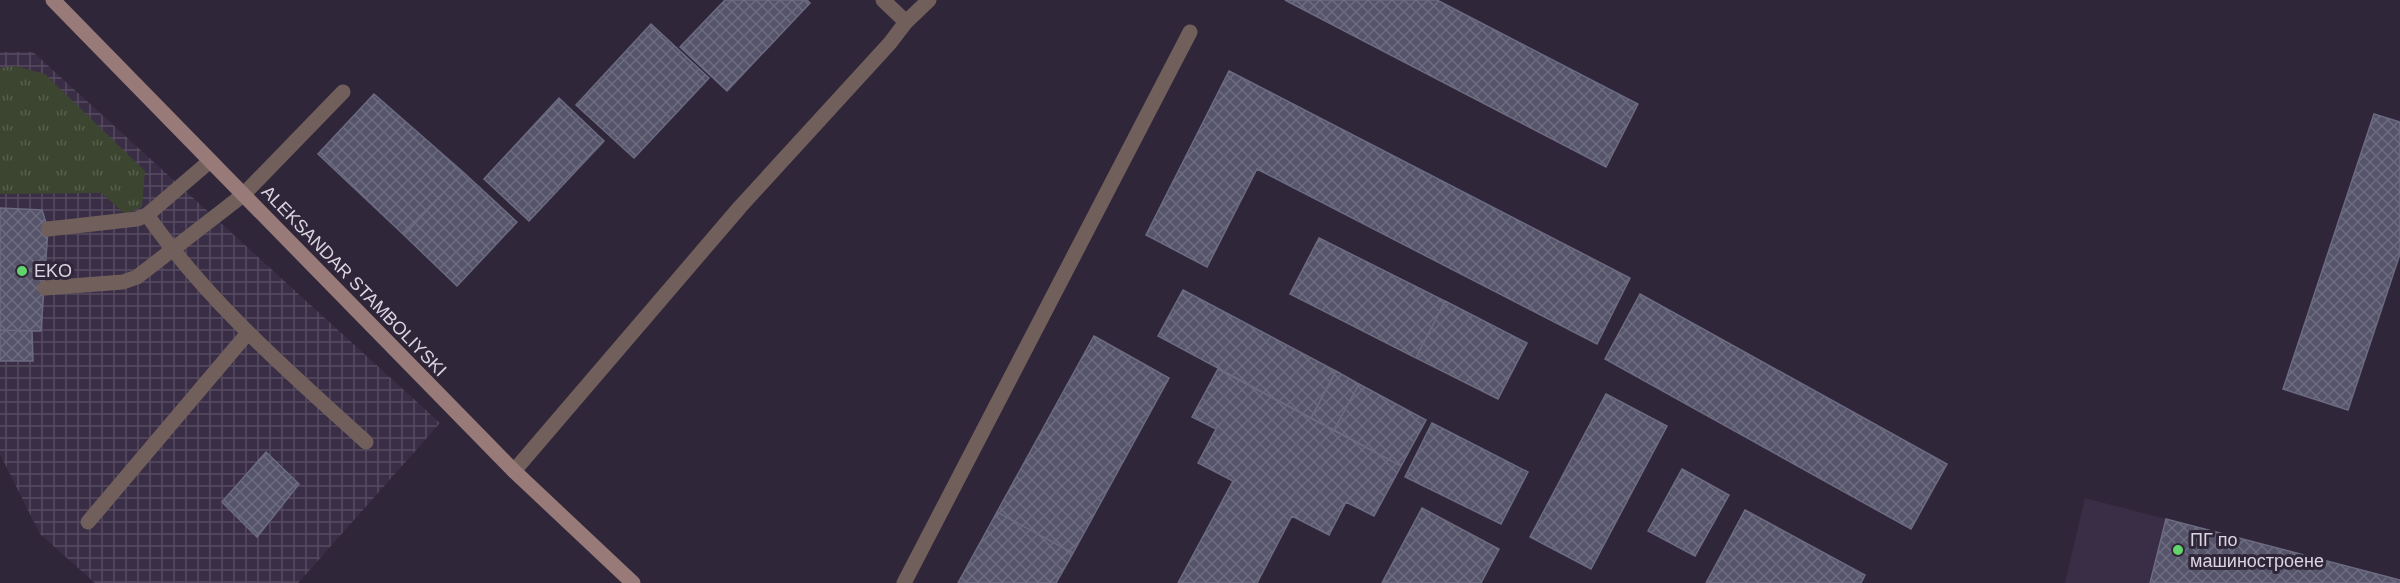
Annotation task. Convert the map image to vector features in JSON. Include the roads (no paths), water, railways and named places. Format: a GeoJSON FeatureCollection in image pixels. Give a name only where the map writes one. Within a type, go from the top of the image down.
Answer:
{"type":"FeatureCollection","features":[{"type":"Feature","properties":{"kind":"street","name":"ALEKSANDAR STAMBOLIYSKI"},"geometry":{"type":"LineString","coordinates":[[53,0],[514,471],[633,583]]}},
{"type":"Feature","properties":{"kind":"street"},"geometry":{"type":"LineString","coordinates":[[884,0],[906,22]]}},
{"type":"Feature","properties":{"kind":"street"},"geometry":{"type":"LineString","coordinates":[[514,471],[740,207],[853,86],[906,22],[929,0]]}},
{"type":"Feature","properties":{"kind":"street"},"geometry":{"type":"LineString","coordinates":[[903,583],[1190,32]]}},
{"type":"Feature","properties":{"kind":"street"},"geometry":{"type":"LineString","coordinates":[[45,288],[123,282],[137,277],[243,195],[343,92]]}},
{"type":"Feature","properties":{"kind":"street"},"geometry":{"type":"LineString","coordinates":[[48,229],[128,221],[147,215],[210,161]]}},
{"type":"Feature","properties":{"kind":"street"},"geometry":{"type":"LineString","coordinates":[[147,215],[172,251],[247,334],[366,442]]}},
{"type":"Feature","properties":{"kind":"street"},"geometry":{"type":"LineString","coordinates":[[88,522],[247,334]]}},
{"type":"Feature","properties":{"kind":"place","name":"EKO"},"geometry":{"type":"Point","coordinates":[22,271]}},
{"type":"Feature","properties":{"kind":"place","name":"ПГ по машиностроене"},"geometry":{"type":"Point","coordinates":[2178,550]}}]}
